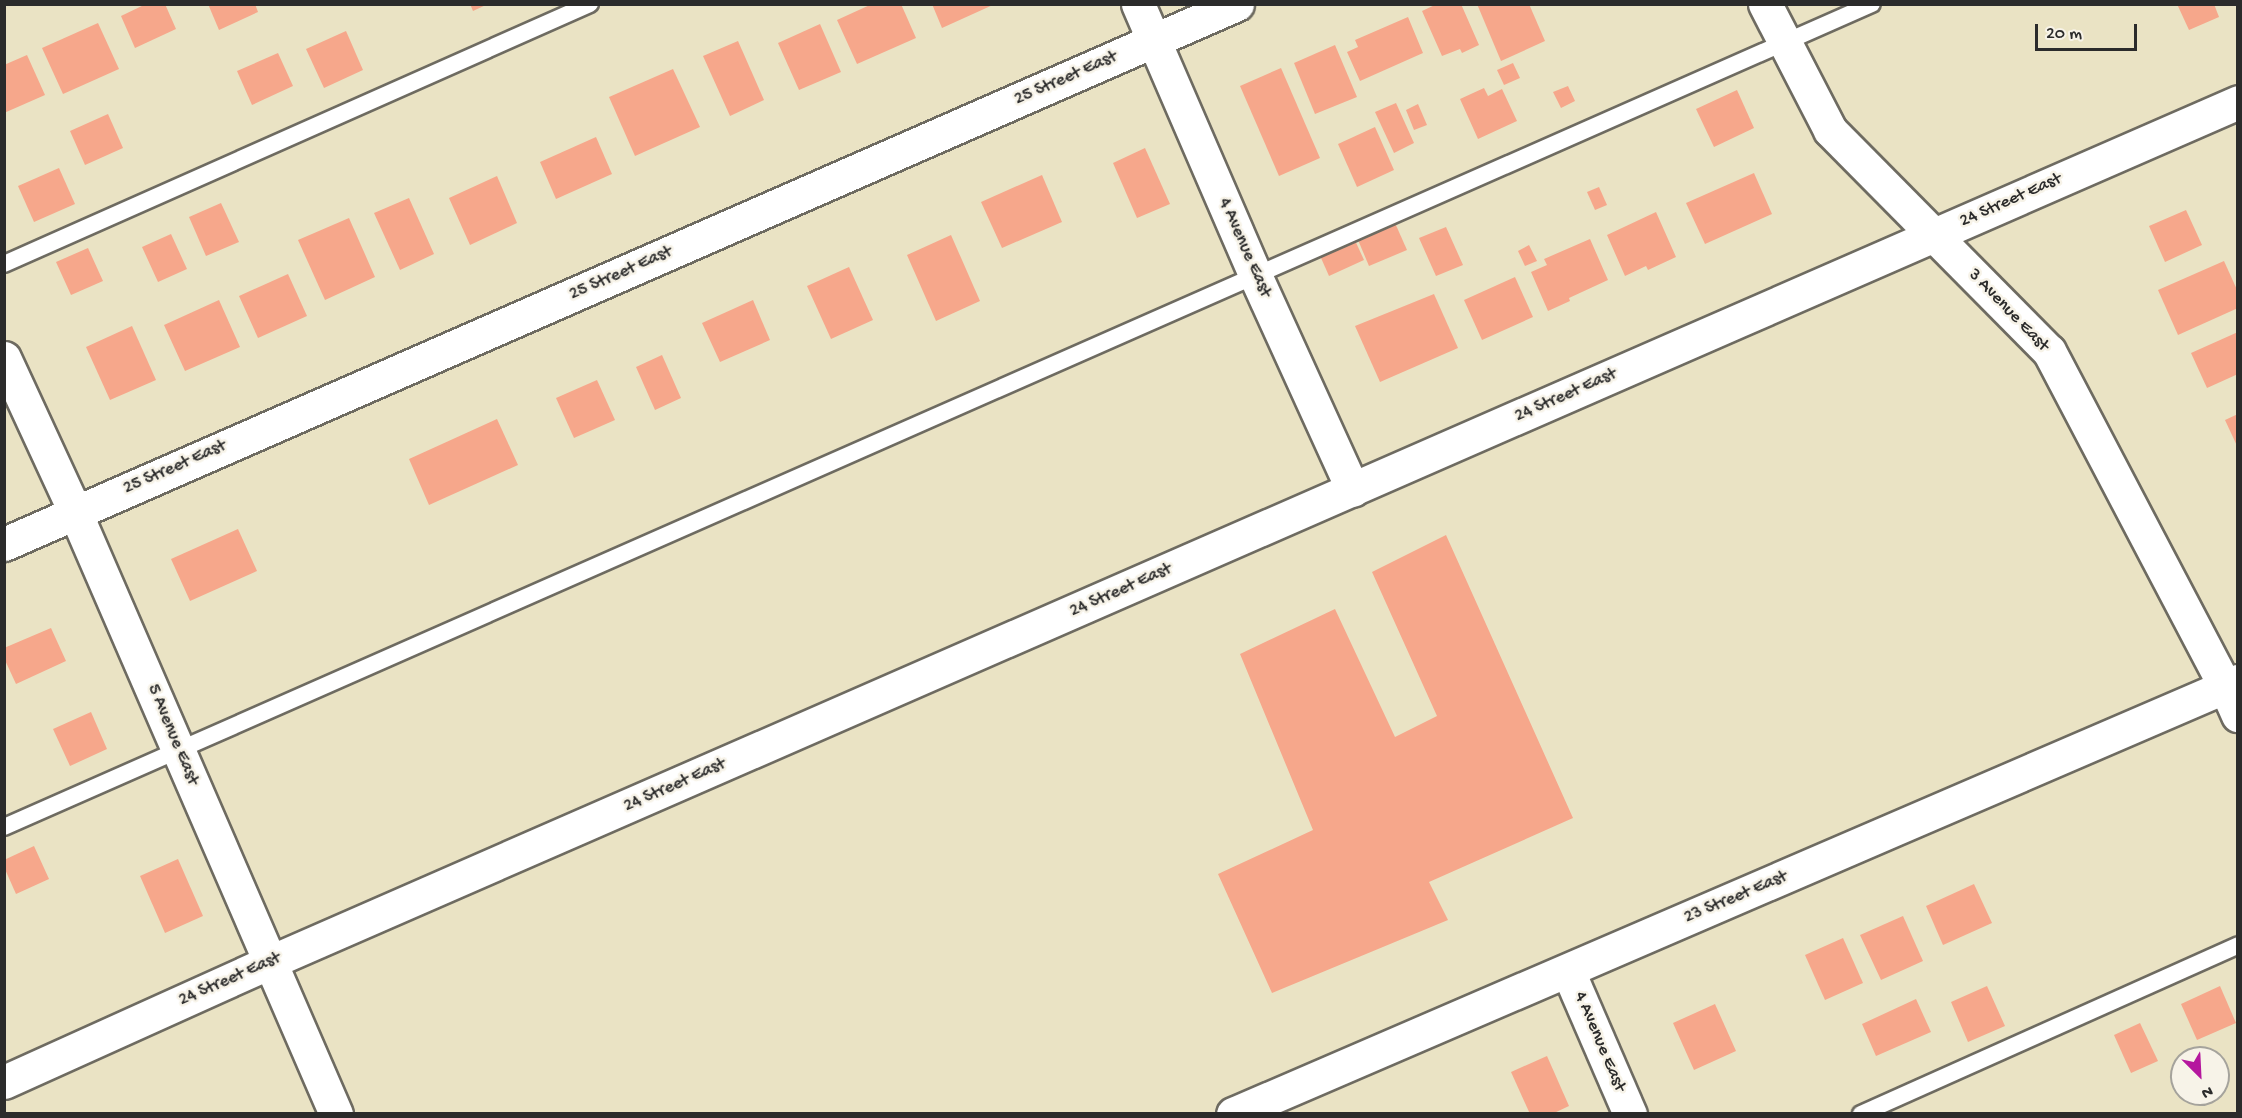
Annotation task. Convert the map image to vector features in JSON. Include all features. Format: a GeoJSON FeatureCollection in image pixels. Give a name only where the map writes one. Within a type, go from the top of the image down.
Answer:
{"type":"FeatureCollection","features":[{"type":"Feature","properties":{"kind":"street","name":"4 Avenue East"},"geometry":{"type":"LineString","coordinates":[[1138,4],[1255,275],[1353,490]]}},
{"type":"Feature","properties":{"kind":"street","name":"25 Street East"},"geometry":{"type":"LineString","coordinates":[[4,544],[1237,4]]}},
{"type":"Feature","properties":{"kind":"street","name":"3 Avenue East"},"geometry":{"type":"LineString","coordinates":[[1765,4],[1830,130],[2049,351],[2233,694]]}},
{"type":"Feature","properties":{"kind":"street","name":"24 Street East"},"geometry":{"type":"LineString","coordinates":[[4,1082],[270,963],[1934,235],[2235,110]]}},
{"type":"Feature","properties":{"kind":"street","name":"5 Avenue East"},"geometry":{"type":"LineString","coordinates":[[4,358],[75,512],[336,1113]]}},
{"type":"Feature","properties":{"kind":"street","name":"23 Street East"},"geometry":{"type":"LineString","coordinates":[[1233,1113],[2233,694]]}},
{"type":"Feature","properties":{"kind":"street","name":"4 Avenue East"},"geometry":{"type":"LineString","coordinates":[[1568,971],[1630,1113]]}},
{"type":"Feature","properties":{"kind":"lane"},"geometry":{"type":"LineString","coordinates":[[4,264],[590,4]]}},
{"type":"Feature","properties":{"kind":"lane"},"geometry":{"type":"LineString","coordinates":[[4,827],[1255,275],[1785,45],[1872,4]]}},
{"type":"Feature","properties":{"kind":"lane"},"geometry":{"type":"LineString","coordinates":[[1861,1113],[2238,945]]}},
{"type":"Feature","properties":{"kind":"building"},"geometry":{"type":"Polygon","coordinates":[[[146,4],[165,4],[176,29],[135,48],[121,16],[146,4]]]}},
{"type":"Feature","properties":{"kind":"building"},"geometry":{"type":"Polygon","coordinates":[[[208,4],[255,4],[258,12],[219,30],[208,4]]]}},
{"type":"Feature","properties":{"kind":"building"},"geometry":{"type":"Polygon","coordinates":[[[470,4],[488,4],[473,11],[470,4]]]}},
{"type":"Feature","properties":{"kind":"building"},"geometry":{"type":"Polygon","coordinates":[[[872,4],[901,4],[916,38],[857,64],[837,20],[872,4]]]}},
{"type":"Feature","properties":{"kind":"building"},"geometry":{"type":"Polygon","coordinates":[[[932,4],[995,4],[942,28],[932,4]]]}},
{"type":"Feature","properties":{"kind":"building"},"geometry":{"type":"Polygon","coordinates":[[[1437,4],[1461,4],[1479,45],[1462,53],[1460,49],[1442,56],[1422,11],[1437,4]]]}},
{"type":"Feature","properties":{"kind":"building"},"geometry":{"type":"Polygon","coordinates":[[[1477,4],[1529,4],[1545,41],[1501,61],[1477,4]]]}},
{"type":"Feature","properties":{"kind":"building"},"geometry":{"type":"Polygon","coordinates":[[[2177,4],[2214,4],[2219,17],[2189,30],[2177,4]]]}},
{"type":"Feature","properties":{"kind":"building"},"geometry":{"type":"Polygon","coordinates":[[[1408,17],[1423,53],[1360,81],[1347,52],[1358,47],[1355,40],[1408,17]]]}},
{"type":"Feature","properties":{"kind":"building"},"geometry":{"type":"Polygon","coordinates":[[[98,23],[119,69],[63,94],[42,48],[98,23]]]}},
{"type":"Feature","properties":{"kind":"building"},"geometry":{"type":"Polygon","coordinates":[[[820,24],[841,72],[799,90],[778,43],[820,24]]]}},
{"type":"Feature","properties":{"kind":"building"},"geometry":{"type":"Polygon","coordinates":[[[346,31],[363,70],[324,88],[306,49],[346,31]]]}},
{"type":"Feature","properties":{"kind":"building"},"geometry":{"type":"Polygon","coordinates":[[[738,41],[764,100],[730,116],[703,56],[738,41]]]}},
{"type":"Feature","properties":{"kind":"building"},"geometry":{"type":"Polygon","coordinates":[[[1335,45],[1357,97],[1315,114],[1294,63],[1335,45]]]}},
{"type":"Feature","properties":{"kind":"building"},"geometry":{"type":"Polygon","coordinates":[[[278,53],[293,86],[252,105],[237,71],[278,53]]]}},
{"type":"Feature","properties":{"kind":"building"},"geometry":{"type":"Polygon","coordinates":[[[27,55],[45,95],[4,113],[4,65],[27,55]]]}},
{"type":"Feature","properties":{"kind":"building"},"geometry":{"type":"Polygon","coordinates":[[[1513,63],[1520,78],[1504,85],[1497,70],[1513,63]]]}},
{"type":"Feature","properties":{"kind":"building"},"geometry":{"type":"Polygon","coordinates":[[[1281,68],[1320,158],[1279,176],[1240,86],[1281,68]]]}},
{"type":"Feature","properties":{"kind":"building"},"geometry":{"type":"Polygon","coordinates":[[[673,69],[700,127],[635,156],[609,97],[673,69]]]}},
{"type":"Feature","properties":{"kind":"building"},"geometry":{"type":"Polygon","coordinates":[[[1568,86],[1575,101],[1561,108],[1553,92],[1568,86]]]}},
{"type":"Feature","properties":{"kind":"building"},"geometry":{"type":"Polygon","coordinates":[[[1484,88],[1488,96],[1502,89],[1517,121],[1478,139],[1460,99],[1484,88]]]}},
{"type":"Feature","properties":{"kind":"building"},"geometry":{"type":"Polygon","coordinates":[[[1737,90],[1754,128],[1714,147],[1696,109],[1737,90]]]}},
{"type":"Feature","properties":{"kind":"building"},"geometry":{"type":"Polygon","coordinates":[[[1396,103],[1414,143],[1394,153],[1375,112],[1396,103]]]}},
{"type":"Feature","properties":{"kind":"building"},"geometry":{"type":"Polygon","coordinates":[[[1418,104],[1427,125],[1414,130],[1406,110],[1418,104]]]}},
{"type":"Feature","properties":{"kind":"building"},"geometry":{"type":"Polygon","coordinates":[[[108,114],[123,148],[85,165],[70,131],[108,114]]]}},
{"type":"Feature","properties":{"kind":"building"},"geometry":{"type":"Polygon","coordinates":[[[1375,127],[1394,170],[1357,187],[1338,144],[1375,127]]]}},
{"type":"Feature","properties":{"kind":"building"},"geometry":{"type":"Polygon","coordinates":[[[596,137],[612,174],[556,199],[540,162],[596,137]]]}},
{"type":"Feature","properties":{"kind":"building"},"geometry":{"type":"Polygon","coordinates":[[[1145,148],[1170,204],[1137,218],[1113,163],[1145,148]]]}},
{"type":"Feature","properties":{"kind":"building"},"geometry":{"type":"Polygon","coordinates":[[[59,168],[75,204],[34,222],[18,186],[59,168]]]}},
{"type":"Feature","properties":{"kind":"building"},"geometry":{"type":"Polygon","coordinates":[[[1754,173],[1772,214],[1705,244],[1686,203],[1754,173]]]}},
{"type":"Feature","properties":{"kind":"building"},"geometry":{"type":"Polygon","coordinates":[[[1042,175],[1062,222],[1002,248],[981,202],[1042,175]]]}},
{"type":"Feature","properties":{"kind":"building"},"geometry":{"type":"Polygon","coordinates":[[[497,176],[517,223],[470,245],[449,198],[497,176]]]}},
{"type":"Feature","properties":{"kind":"building"},"geometry":{"type":"Polygon","coordinates":[[[1599,187],[1607,205],[1595,210],[1587,192],[1599,187]]]}},
{"type":"Feature","properties":{"kind":"building"},"geometry":{"type":"Polygon","coordinates":[[[409,198],[434,254],[400,270],[374,213],[409,198]]]}},
{"type":"Feature","properties":{"kind":"building"},"geometry":{"type":"Polygon","coordinates":[[[221,203],[239,242],[206,256],[189,217],[221,203]]]}},
{"type":"Feature","properties":{"kind":"building"},"geometry":{"type":"Polygon","coordinates":[[[2186,210],[2202,245],[2165,262],[2149,226],[2186,210]]]}},
{"type":"Feature","properties":{"kind":"building"},"geometry":{"type":"Polygon","coordinates":[[[1656,212],[1676,257],[1648,270],[1646,266],[1625,276],[1607,235],[1656,212]]]}},
{"type":"Feature","properties":{"kind":"building"},"geometry":{"type":"Polygon","coordinates":[[[349,218],[375,277],[325,300],[298,240],[349,218]]]}},
{"type":"Feature","properties":{"kind":"building"},"geometry":{"type":"Polygon","coordinates":[[[1395,223],[1407,250],[1369,266],[1358,240],[1395,223]]]}},
{"type":"Feature","properties":{"kind":"building"},"geometry":{"type":"Polygon","coordinates":[[[1446,227],[1463,265],[1436,276],[1419,238],[1446,227]]]}},
{"type":"Feature","properties":{"kind":"building"},"geometry":{"type":"Polygon","coordinates":[[[171,234],[187,269],[158,282],[142,247],[171,234]]]}},
{"type":"Feature","properties":{"kind":"building"},"geometry":{"type":"Polygon","coordinates":[[[951,235],[980,301],[936,321],[907,255],[951,235]]]}},
{"type":"Feature","properties":{"kind":"building"},"geometry":{"type":"Polygon","coordinates":[[[1353,236],[1364,260],[1329,276],[1318,251],[1353,236]]]}},
{"type":"Feature","properties":{"kind":"building"},"geometry":{"type":"Polygon","coordinates":[[[1590,239],[1608,280],[1569,298],[1570,301],[1548,311],[1531,272],[1547,265],[1544,259],[1590,239]]]}},
{"type":"Feature","properties":{"kind":"building"},"geometry":{"type":"Polygon","coordinates":[[[1529,245],[1537,261],[1525,266],[1518,251],[1529,245]]]}},
{"type":"Feature","properties":{"kind":"building"},"geometry":{"type":"Polygon","coordinates":[[[88,248],[103,281],[71,295],[56,262],[88,248]]]}},
{"type":"Feature","properties":{"kind":"building"},"geometry":{"type":"Polygon","coordinates":[[[2224,261],[2238,292],[2238,308],[2178,335],[2158,290],[2224,261]]]}},
{"type":"Feature","properties":{"kind":"building"},"geometry":{"type":"Polygon","coordinates":[[[849,267],[873,320],[831,339],[807,286],[849,267]]]}},
{"type":"Feature","properties":{"kind":"building"},"geometry":{"type":"Polygon","coordinates":[[[288,274],[307,316],[258,338],[239,296],[288,274]]]}},
{"type":"Feature","properties":{"kind":"building"},"geometry":{"type":"Polygon","coordinates":[[[1515,277],[1533,317],[1482,340],[1464,300],[1515,277]]]}},
{"type":"Feature","properties":{"kind":"building"},"geometry":{"type":"Polygon","coordinates":[[[1434,294],[1458,348],[1380,382],[1355,326],[1434,294]]]}},
{"type":"Feature","properties":{"kind":"building"},"geometry":{"type":"Polygon","coordinates":[[[219,300],[240,347],[185,371],[164,325],[219,300]]]}},
{"type":"Feature","properties":{"kind":"building"},"geometry":{"type":"Polygon","coordinates":[[[753,300],[770,340],[720,362],[702,323],[753,300]]]}},
{"type":"Feature","properties":{"kind":"building"},"geometry":{"type":"Polygon","coordinates":[[[132,326],[156,380],[110,400],[86,347],[132,326]]]}},
{"type":"Feature","properties":{"kind":"building"},"geometry":{"type":"Polygon","coordinates":[[[2238,332],[2238,374],[2207,388],[2191,353],[2238,332]]]}},
{"type":"Feature","properties":{"kind":"building"},"geometry":{"type":"Polygon","coordinates":[[[662,355],[681,398],[655,410],[636,367],[662,355]]]}},
{"type":"Feature","properties":{"kind":"building"},"geometry":{"type":"Polygon","coordinates":[[[597,380],[615,420],[574,438],[556,398],[597,380]]]}},
{"type":"Feature","properties":{"kind":"building"},"geometry":{"type":"Polygon","coordinates":[[[2238,414],[2238,448],[2225,420],[2238,414]]]}},
{"type":"Feature","properties":{"kind":"building"},"geometry":{"type":"Polygon","coordinates":[[[497,419],[518,465],[429,505],[409,459],[497,419]]]}},
{"type":"Feature","properties":{"kind":"building"},"geometry":{"type":"Polygon","coordinates":[[[238,529],[257,571],[190,601],[171,559],[238,529]]]}},
{"type":"Feature","properties":{"kind":"building"},"geometry":{"type":"Polygon","coordinates":[[[1446,535],[1573,818],[1429,882],[1448,920],[1272,993],[1218,874],[1313,830],[1240,654],[1335,609],[1395,737],[1437,716],[1372,572],[1446,535]]]}},
{"type":"Feature","properties":{"kind":"building"},"geometry":{"type":"Polygon","coordinates":[[[51,628],[66,661],[16,684],[4,658],[4,648],[51,628]]]}},
{"type":"Feature","properties":{"kind":"building"},"geometry":{"type":"Polygon","coordinates":[[[91,712],[107,749],[70,766],[53,729],[91,712]]]}},
{"type":"Feature","properties":{"kind":"building"},"geometry":{"type":"Polygon","coordinates":[[[34,846],[49,879],[16,894],[4,867],[4,860],[34,846]]]}},
{"type":"Feature","properties":{"kind":"building"},"geometry":{"type":"Polygon","coordinates":[[[178,859],[203,916],[165,933],[140,876],[178,859]]]}},
{"type":"Feature","properties":{"kind":"building"},"geometry":{"type":"Polygon","coordinates":[[[1974,884],[1992,923],[1943,945],[1926,906],[1974,884]]]}},
{"type":"Feature","properties":{"kind":"building"},"geometry":{"type":"Polygon","coordinates":[[[1903,916],[1923,961],[1881,980],[1860,935],[1903,916]]]}},
{"type":"Feature","properties":{"kind":"building"},"geometry":{"type":"Polygon","coordinates":[[[1843,938],[1863,983],[1825,1000],[1805,955],[1843,938]]]}},
{"type":"Feature","properties":{"kind":"building"},"geometry":{"type":"Polygon","coordinates":[[[1987,986],[2005,1026],[1968,1042],[1951,1002],[1987,986]]]}},
{"type":"Feature","properties":{"kind":"building"},"geometry":{"type":"Polygon","coordinates":[[[2220,986],[2236,1023],[2197,1040],[2181,1004],[2220,986]]]}},
{"type":"Feature","properties":{"kind":"building"},"geometry":{"type":"Polygon","coordinates":[[[1916,999],[1931,1032],[1876,1056],[1862,1024],[1916,999]]]}},
{"type":"Feature","properties":{"kind":"building"},"geometry":{"type":"Polygon","coordinates":[[[1715,1004],[1736,1051],[1694,1070],[1673,1023],[1715,1004]]]}},
{"type":"Feature","properties":{"kind":"building"},"geometry":{"type":"Polygon","coordinates":[[[2140,1023],[2158,1061],[2131,1073],[2114,1035],[2140,1023]]]}},
{"type":"Feature","properties":{"kind":"building"},"geometry":{"type":"Polygon","coordinates":[[[1547,1056],[1569,1106],[1552,1114],[1530,1114],[1511,1072],[1547,1056]]]}}]}
